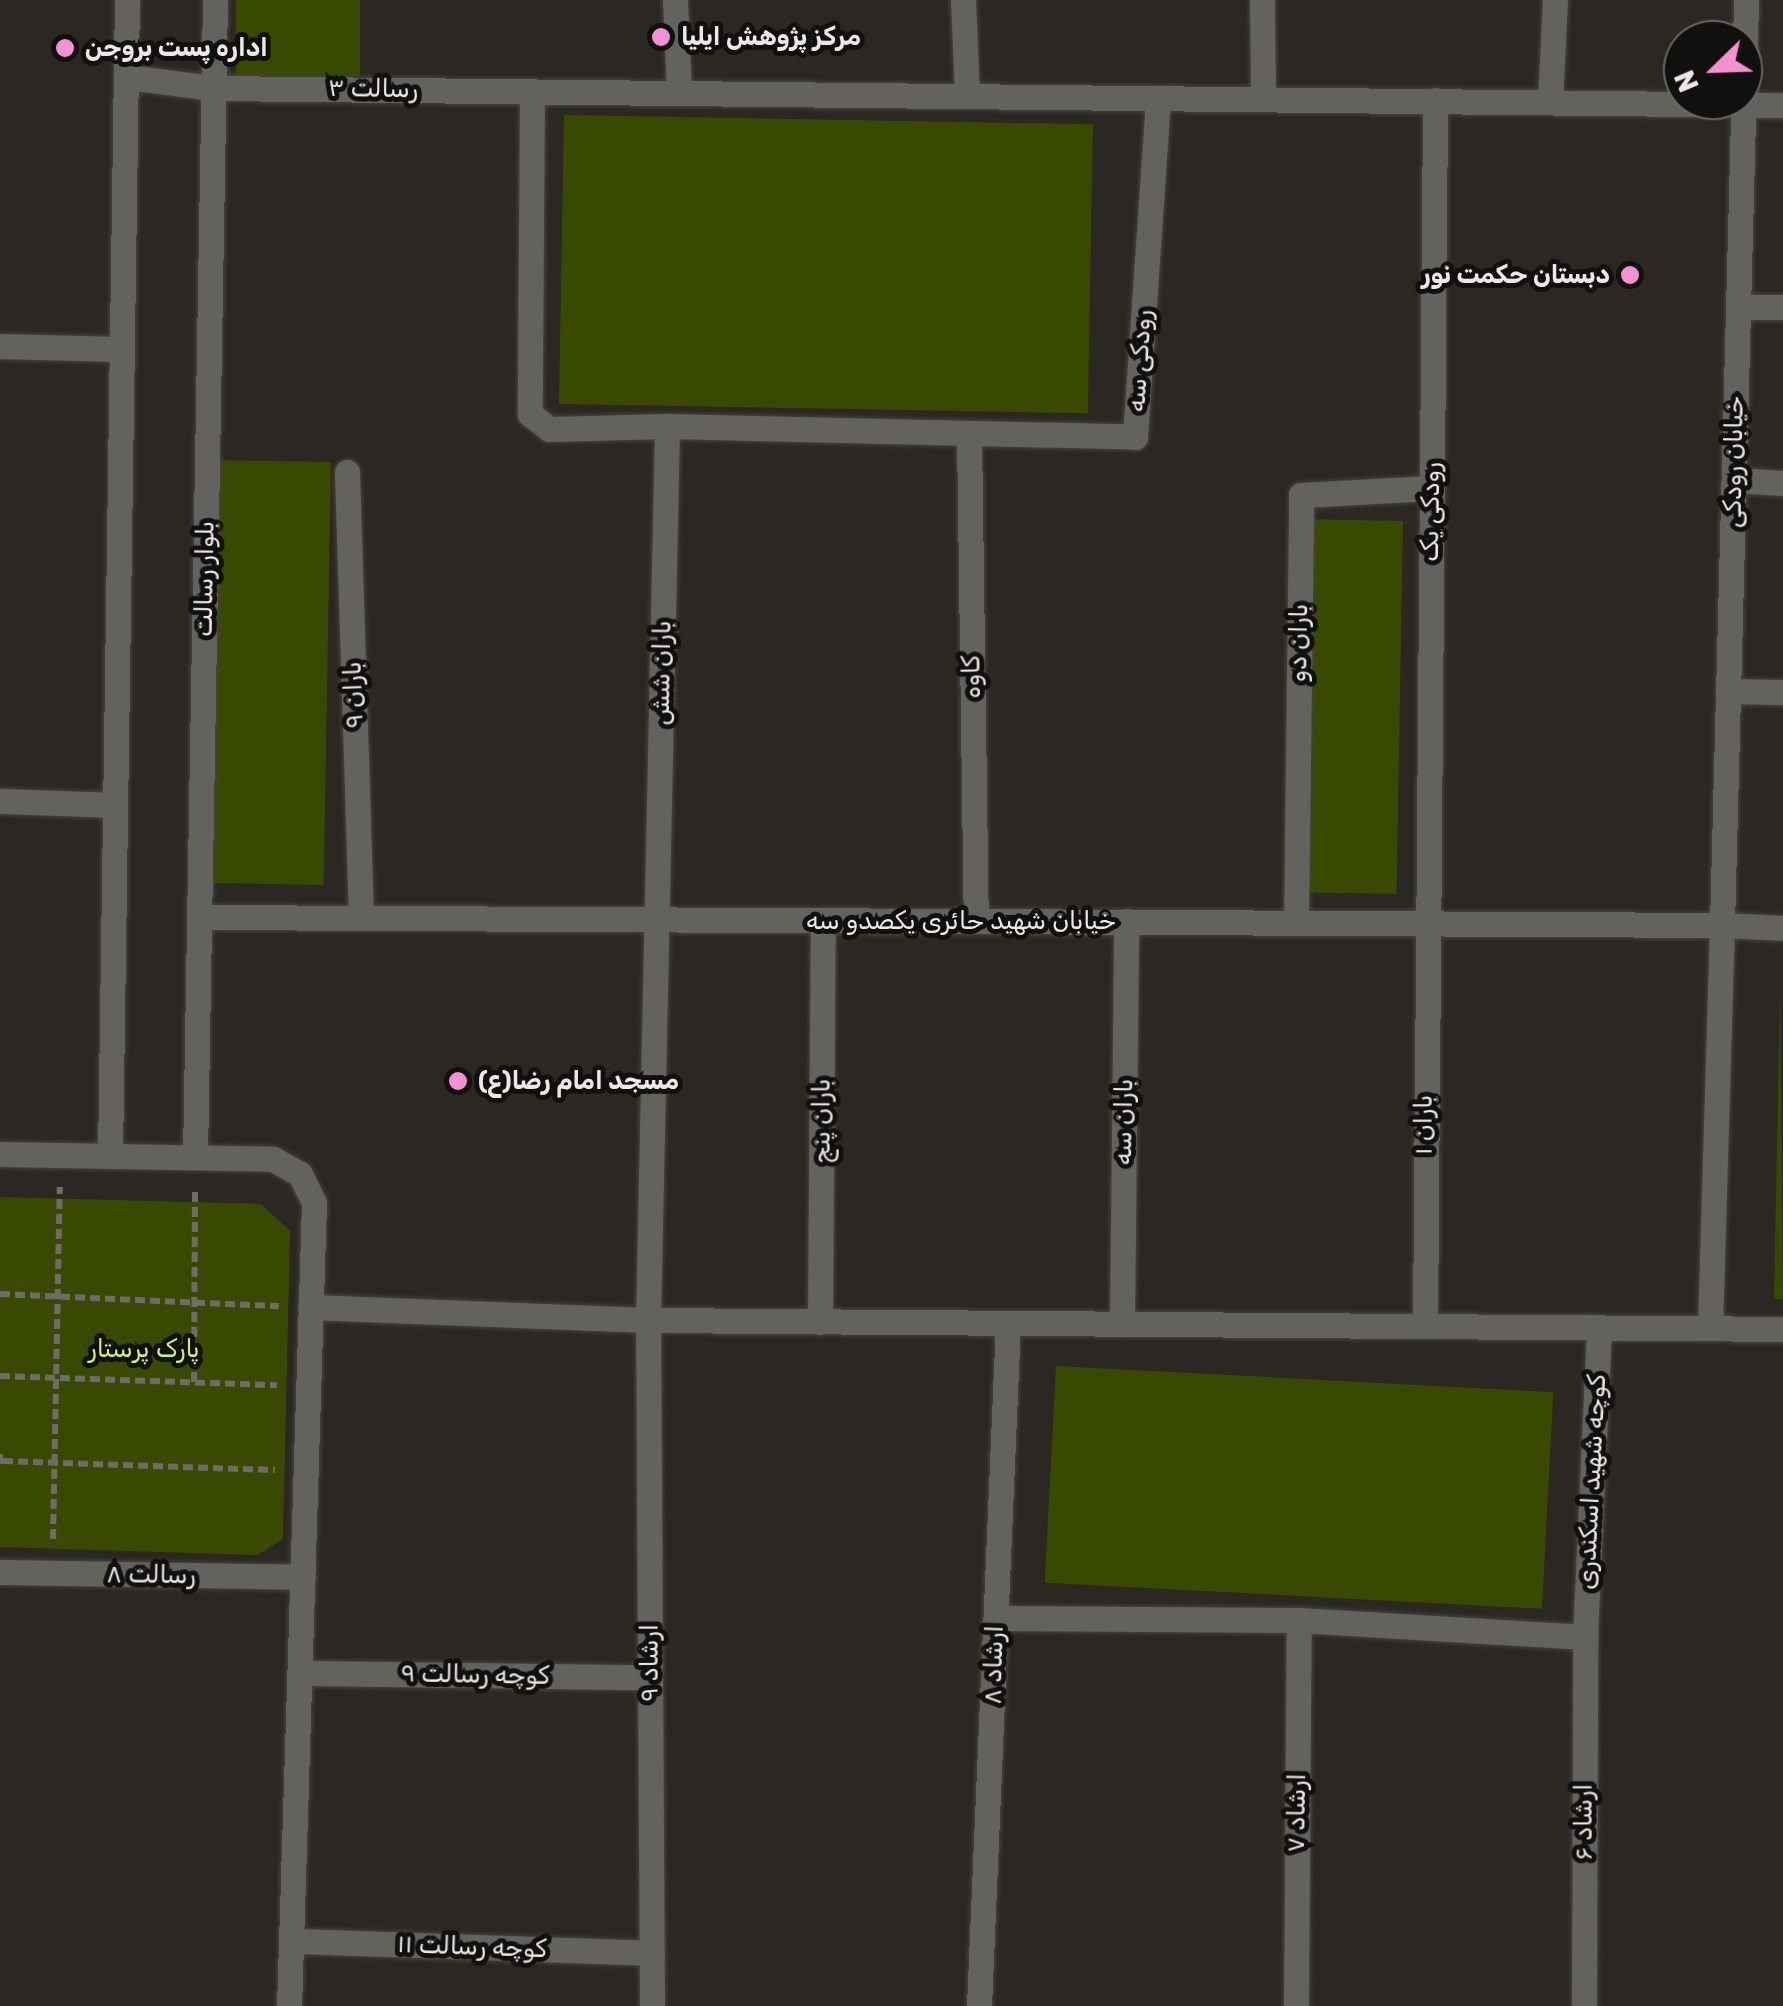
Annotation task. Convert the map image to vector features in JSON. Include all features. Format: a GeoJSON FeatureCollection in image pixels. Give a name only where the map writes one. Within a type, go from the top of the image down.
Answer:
{"type":"FeatureCollection","features":[{"type":"Feature","properties":{"kind":"street"},"geometry":{"type":"LineString","coordinates":[[110,1156],[126,0]]}},
{"type":"Feature","properties":{"kind":"street","name":"بلوار رسالت"},"geometry":{"type":"LineString","coordinates":[[194,1157],[215,0]]}},
{"type":"Feature","properties":{"kind":"street"},"geometry":{"type":"LineString","coordinates":[[675,0],[680,92]]}},
{"type":"Feature","properties":{"kind":"street"},"geometry":{"type":"LineString","coordinates":[[963,0],[967,96]]}},
{"type":"Feature","properties":{"kind":"street"},"geometry":{"type":"LineString","coordinates":[[1262,0],[1263,99]]}},
{"type":"Feature","properties":{"kind":"street"},"geometry":{"type":"LineString","coordinates":[[1550,102],[1555,0]]}},
{"type":"Feature","properties":{"kind":"street","name":"رسالت ۳"},"geometry":{"type":"LineString","coordinates":[[127,76],[214,88],[532,91]]}},
{"type":"Feature","properties":{"kind":"street"},"geometry":{"type":"LineString","coordinates":[[532,91],[1663,103]]}},
{"type":"Feature","properties":{"kind":"street","name":"رودکی سه"},"geometry":{"type":"LineString","coordinates":[[532,91],[530,414],[549,429],[667,426],[1135,437],[1158,98]]}},
{"type":"Feature","properties":{"kind":"street","name":"رودکی یک"},"geometry":{"type":"LineString","coordinates":[[1424,923],[1435,100]]}},
{"type":"Feature","properties":{"kind":"street","name":"خیابان رودکی"},"geometry":{"type":"LineString","coordinates":[[1710,1328],[1743,120]]}},
{"type":"Feature","properties":{"kind":"street"},"geometry":{"type":"LineString","coordinates":[[1738,307],[1783,307]]}},
{"type":"Feature","properties":{"kind":"street"},"geometry":{"type":"LineString","coordinates":[[0,346],[119,349]]}},
{"type":"Feature","properties":{"kind":"street","name":"باران شش"},"geometry":{"type":"LineString","coordinates":[[648,1320],[667,426]]}},
{"type":"Feature","properties":{"kind":"street","name":"کاوه"},"geometry":{"type":"LineString","coordinates":[[969,433],[976,921]]}},
{"type":"Feature","properties":{"kind":"street","name":"باران ۹"},"geometry":{"type":"LineString","coordinates":[[347,472],[361,918]]}},
{"type":"Feature","properties":{"kind":"street"},"geometry":{"type":"LineString","coordinates":[[1734,480],[1783,483]]}},
{"type":"Feature","properties":{"kind":"street","name":"باران دو"},"geometry":{"type":"LineString","coordinates":[[1296,922],[1300,495],[1431,488]]}},
{"type":"Feature","properties":{"kind":"street"},"geometry":{"type":"LineString","coordinates":[[1728,691],[1783,692]]}},
{"type":"Feature","properties":{"kind":"street"},"geometry":{"type":"LineString","coordinates":[[0,801],[112,804]]}},
{"type":"Feature","properties":{"kind":"street","name":"خیابان شهید حائری یکصدو سه"},"geometry":{"type":"LineString","coordinates":[[199,918],[1783,928]]}},
{"type":"Feature","properties":{"kind":"street","name":"باران پنج"},"geometry":{"type":"LineString","coordinates":[[820,1322],[823,920]]}},
{"type":"Feature","properties":{"kind":"street","name":"باران سه"},"geometry":{"type":"LineString","coordinates":[[1122,1324],[1126,921]]}},
{"type":"Feature","properties":{"kind":"street","name":"باران ۱"},"geometry":{"type":"LineString","coordinates":[[1424,923],[1425,1326]]}},
{"type":"Feature","properties":{"kind":"street"},"geometry":{"type":"LineString","coordinates":[[0,1154],[273,1159],[300,1174],[314,1203],[289,2006]]}},
{"type":"Feature","properties":{"kind":"street"},"geometry":{"type":"LineString","coordinates":[[310,1307],[648,1320],[1783,1328]]}},
{"type":"Feature","properties":{"kind":"street","name":"ارشاد ۹"},"geometry":{"type":"LineString","coordinates":[[648,1320],[652,2006]]}},
{"type":"Feature","properties":{"kind":"street","name":"ارشاد ۸"},"geometry":{"type":"LineString","coordinates":[[980,2006],[1008,1323]]}},
{"type":"Feature","properties":{"kind":"street","name":"کوچه شهید اسکندری"},"geometry":{"type":"LineString","coordinates":[[1585,1637],[1600,1327]]}},
{"type":"Feature","properties":{"kind":"street"},"geometry":{"type":"LineString","coordinates":[[0,1572],[0,1597]]}},
{"type":"Feature","properties":{"kind":"street","name":"رسالت ۸"},"geometry":{"type":"LineString","coordinates":[[0,1572],[302,1577]]}},
{"type":"Feature","properties":{"kind":"street"},"geometry":{"type":"LineString","coordinates":[[996,1618],[1299,1620],[1585,1637]]}},
{"type":"Feature","properties":{"kind":"street","name":"ارشاد ۷"},"geometry":{"type":"LineString","coordinates":[[1296,2006],[1299,1620]]}},
{"type":"Feature","properties":{"kind":"street","name":"ارشاد ۶"},"geometry":{"type":"LineString","coordinates":[[1584,2006],[1585,1637]]}},
{"type":"Feature","properties":{"kind":"street","name":"کوچه رسالت ۹"},"geometry":{"type":"LineString","coordinates":[[300,1673],[650,1676]]}},
{"type":"Feature","properties":{"kind":"street","name":"کوچه رسالت ۱۱"},"geometry":{"type":"LineString","coordinates":[[292,1941],[652,1953]]}},
{"type":"Feature","properties":{"kind":"path"},"geometry":{"type":"LineString","coordinates":[[53,1573],[61,1156]]}},
{"type":"Feature","properties":{"kind":"path"},"geometry":{"type":"LineString","coordinates":[[194,1157],[194,1382]]}},
{"type":"Feature","properties":{"kind":"path"},"geometry":{"type":"LineString","coordinates":[[0,1294],[310,1307]]}},
{"type":"Feature","properties":{"kind":"path"},"geometry":{"type":"LineString","coordinates":[[0,1376],[308,1386]]}},
{"type":"Feature","properties":{"kind":"path"},"geometry":{"type":"LineString","coordinates":[[1,1461],[306,1471]]}},
{"type":"Feature","properties":{"kind":"green space"},"geometry":{"type":"Polygon","coordinates":[[[236,0],[360,0],[360,76],[236,76],[236,0]]]}},
{"type":"Feature","properties":{"kind":"green space"},"geometry":{"type":"Polygon","coordinates":[[[564,115],[1093,124],[1088,413],[559,404],[564,115]]]}},
{"type":"Feature","properties":{"kind":"green space"},"geometry":{"type":"Polygon","coordinates":[[[219,460],[331,462],[324,885],[212,883],[219,460]]]}},
{"type":"Feature","properties":{"kind":"green space"},"geometry":{"type":"Polygon","coordinates":[[[1308,519],[1403,521],[1396,894],[1302,892],[1308,519]]]}},
{"type":"Feature","properties":{"kind":"green space"},"geometry":{"type":"Polygon","coordinates":[[[1780,984],[1783,1299],[1774,1299],[1780,984]]]}},
{"type":"Feature","properties":{"kind":"green space","name":"پارک پرستار"},"geometry":{"type":"Polygon","coordinates":[[[0,1197],[261,1204],[290,1231],[283,1539],[258,1555],[0,1547],[0,1197]]]}},
{"type":"Feature","properties":{"kind":"green space"},"geometry":{"type":"Polygon","coordinates":[[[1056,1366],[1553,1392],[1542,1609],[1045,1583],[1056,1366]]]}},
{"type":"Feature","properties":{"kind":"place","name":"مرکز پژوهش ایلیا"},"geometry":{"type":"Point","coordinates":[661,37]}},
{"type":"Feature","properties":{"kind":"place","name":"اداره پست بروجن"},"geometry":{"type":"Point","coordinates":[65,48]}},
{"type":"Feature","properties":{"kind":"place","name":"دبستان حکمت نور"},"geometry":{"type":"Point","coordinates":[1630,275]}},
{"type":"Feature","properties":{"kind":"place","name":"مسجد امام رضا(ع)"},"geometry":{"type":"Point","coordinates":[458,1081]}}]}
